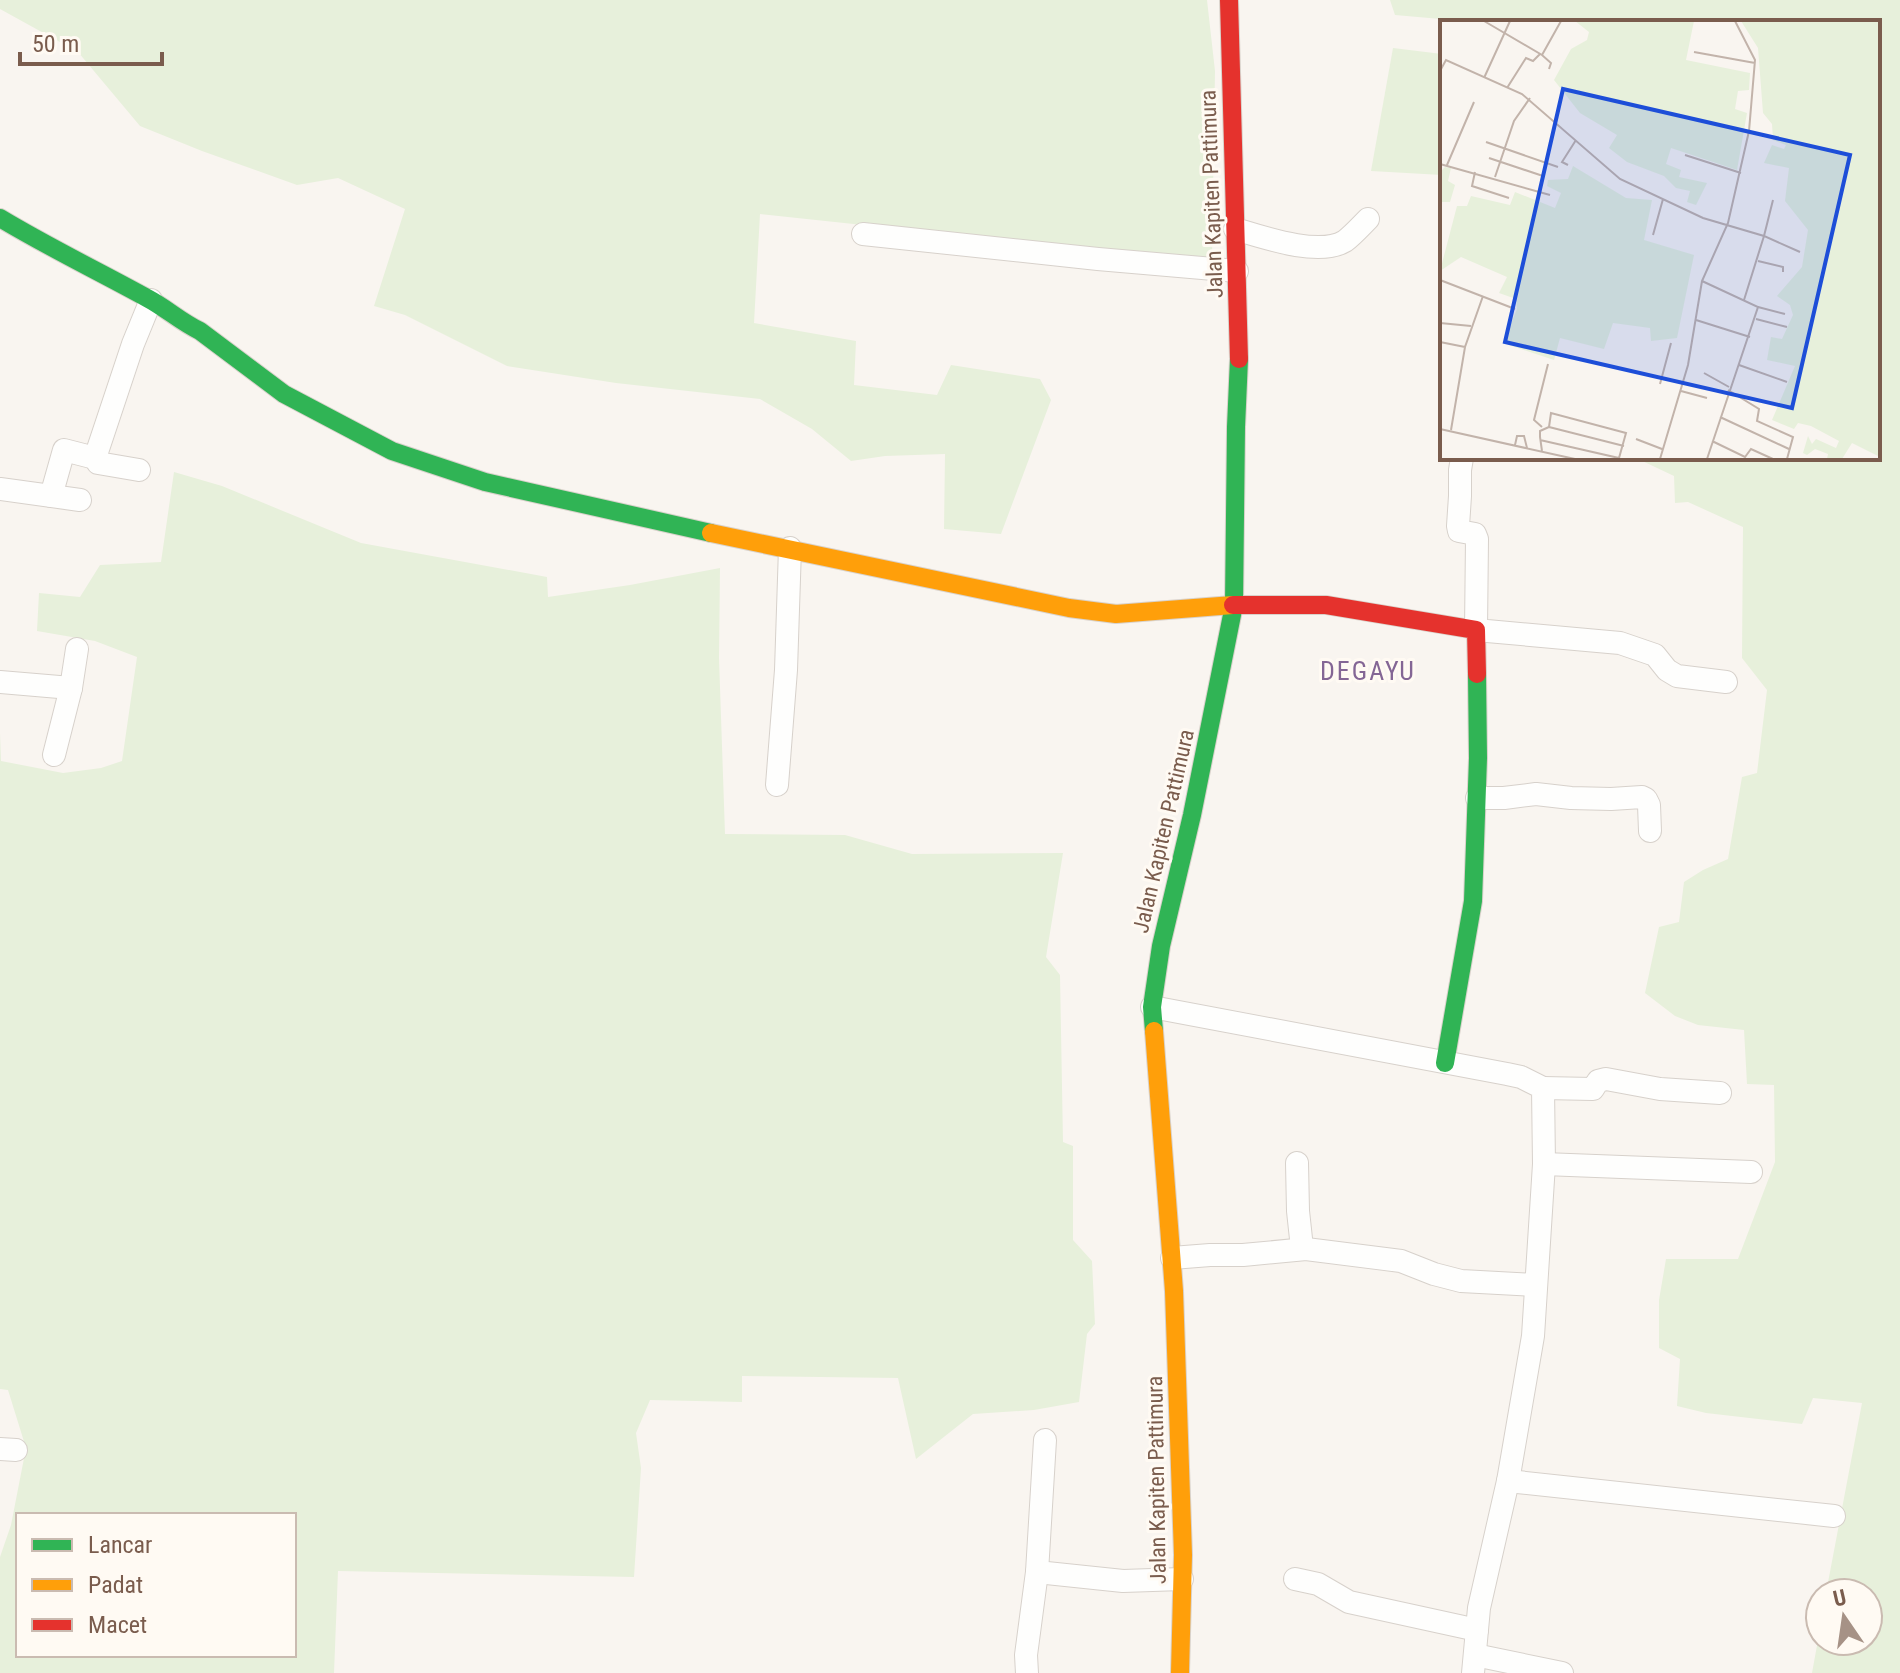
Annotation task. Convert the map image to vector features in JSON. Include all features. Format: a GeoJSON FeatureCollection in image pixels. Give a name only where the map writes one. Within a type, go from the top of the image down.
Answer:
{"type":"FeatureCollection","features":[{"type":"Feature","properties":{"kind":"street","name":"Jalan Kapiten Pattimura"},"geometry":{"type":"LineString","coordinates":[[1180,1673],[1180,1414],[1172,1258],[1152,1007],[1161,946],[1192,815],[1234,605],[1240,344],[1229,0]]}},
{"type":"Feature","properties":{"kind":"street"},"geometry":{"type":"LineString","coordinates":[[0,218],[28,236],[151,300],[284,394],[392,451],[485,482],[1054,605],[1116,614],[1234,605],[1326,605],[1476,630],[1620,643],[1655,655],[1664,667],[1677,676],[1726,682]]}},
{"type":"Feature","properties":{"kind":"street"},"geometry":{"type":"LineString","coordinates":[[1235,229],[1292,243],[1335,244],[1368,219]]}},
{"type":"Feature","properties":{"kind":"street"},"geometry":{"type":"LineString","coordinates":[[863,234],[1237,271]]}},
{"type":"Feature","properties":{"kind":"street"},"geometry":{"type":"LineString","coordinates":[[95,458],[151,300]]}},
{"type":"Feature","properties":{"kind":"street"},"geometry":{"type":"LineString","coordinates":[[51,496],[64,450],[95,458],[98,463],[139,470]]}},
{"type":"Feature","properties":{"kind":"street"},"geometry":{"type":"LineString","coordinates":[[1445,1063],[1473,901],[1477,798],[1477,539],[1471,533],[1459,531],[1458,526],[1461,460]]}},
{"type":"Feature","properties":{"kind":"street"},"geometry":{"type":"LineString","coordinates":[[0,489],[80,500]]}},
{"type":"Feature","properties":{"kind":"street"},"geometry":{"type":"LineString","coordinates":[[777,785],[786,670],[790,548]]}},
{"type":"Feature","properties":{"kind":"street"},"geometry":{"type":"LineString","coordinates":[[54,755],[71,688],[77,649]]}},
{"type":"Feature","properties":{"kind":"street"},"geometry":{"type":"LineString","coordinates":[[0,682],[71,688]]}},
{"type":"Feature","properties":{"kind":"street"},"geometry":{"type":"LineString","coordinates":[[1477,798],[1536,794],[1571,798],[1642,797],[1649,805],[1650,831]]}},
{"type":"Feature","properties":{"kind":"street"},"geometry":{"type":"LineString","coordinates":[[1152,1007],[1521,1077],[1543,1088],[1593,1089],[1598,1081],[1606,1079],[1660,1089],[1720,1093]]}},
{"type":"Feature","properties":{"kind":"street"},"geometry":{"type":"LineString","coordinates":[[1543,1088],[1544,1164],[1533,1336],[1508,1481],[1479,1608],[1474,1664],[1562,1673]]}},
{"type":"Feature","properties":{"kind":"street"},"geometry":{"type":"LineString","coordinates":[[1297,1163],[1302,1248]]}},
{"type":"Feature","properties":{"kind":"street"},"geometry":{"type":"LineString","coordinates":[[1544,1164],[1751,1172]]}},
{"type":"Feature","properties":{"kind":"street"},"geometry":{"type":"LineString","coordinates":[[1172,1258],[1243,1255],[1302,1248],[1401,1261],[1461,1281],[1536,1285]]}},
{"type":"Feature","properties":{"kind":"street"},"geometry":{"type":"LineString","coordinates":[[1027,1673],[1045,1440]]}},
{"type":"Feature","properties":{"kind":"street"},"geometry":{"type":"LineString","coordinates":[[1508,1481],[1834,1516]]}},
{"type":"Feature","properties":{"kind":"street"},"geometry":{"type":"LineString","coordinates":[[1037,1572],[1123,1581],[1182,1579]]}},
{"type":"Feature","properties":{"kind":"street"},"geometry":{"type":"LineString","coordinates":[[1295,1579],[1324,1586],[1349,1602],[1477,1630]]}},
{"type":"Feature","properties":{"kind":"green space"},"geometry":{"type":"Polygon","coordinates":[[[0,0],[1207,0],[1215,71],[1212,258],[760,214],[754,323],[856,341],[854,385],[937,395],[951,365],[1040,379],[1051,400],[1001,534],[944,529],[945,454],[885,456],[851,461],[812,429],[760,399],[616,383],[507,366],[405,315],[374,306],[405,209],[338,178],[297,185],[140,126],[78,52],[0,9],[0,0]]]}},
{"type":"Feature","properties":{"kind":"green space"},"geometry":{"type":"Polygon","coordinates":[[[1390,0],[1900,0],[1900,1673],[1812,1673],[1815,1657],[1884,1657],[1884,1577],[1829,1577],[1862,1403],[1813,1398],[1802,1424],[1706,1413],[1677,1406],[1680,1359],[1659,1348],[1659,1300],[1666,1259],[1738,1259],[1775,1162],[1774,1085],[1747,1084],[1744,1030],[1698,1025],[1675,1016],[1645,993],[1659,927],[1679,922],[1684,882],[1728,859],[1742,777],[1757,773],[1767,690],[1742,658],[1743,527],[1688,502],[1675,503],[1674,476],[1640,460],[1880,460],[1880,20],[1452,20],[1395,15],[1390,0]]]}},
{"type":"Feature","properties":{"kind":"green space"},"geometry":{"type":"Polygon","coordinates":[[[1393,48],[1440,54],[1440,175],[1371,171],[1393,48]]]}},
{"type":"Feature","properties":{"kind":"green space"},"geometry":{"type":"Polygon","coordinates":[[[174,472],[222,486],[361,543],[547,577],[548,597],[720,568],[719,658],[725,834],[845,835],[912,854],[1063,853],[1046,957],[1060,975],[1063,1142],[1073,1146],[1073,1240],[1092,1261],[1095,1324],[1087,1334],[1079,1402],[1034,1410],[973,1414],[916,1459],[898,1378],[742,1376],[742,1402],[650,1400],[636,1433],[641,1468],[634,1577],[338,1571],[334,1673],[0,1673],[0,1557],[11,1525],[26,1448],[8,1390],[0,1389],[0,733],[1,761],[63,773],[101,768],[122,761],[137,657],[95,641],[37,631],[39,593],[80,597],[100,565],[161,562],[174,472]]]}},
{"type":"Feature","properties":{"kind":"traffic: fast"},"geometry":{"type":"LineString","coordinates":[[0,218],[154,302],[200,331],[284,394],[392,451],[485,482],[711,533]]}},
{"type":"Feature","properties":{"kind":"traffic: fast"},"geometry":{"type":"LineString","coordinates":[[1154,1031],[1152,1007],[1161,946],[1192,815],[1234,605],[1239,359]]}},
{"type":"Feature","properties":{"kind":"traffic: fast"},"geometry":{"type":"LineString","coordinates":[[1445,1063],[1473,901],[1478,758],[1477,674]]}},
{"type":"Feature","properties":{"kind":"traffic: slow"},"geometry":{"type":"LineString","coordinates":[[711,533],[1069,608],[1116,614],[1233,605]]}},
{"type":"Feature","properties":{"kind":"traffic: slow"},"geometry":{"type":"LineString","coordinates":[[1154,1031],[1174,1291],[1183,1555],[1180,1673]]}},
{"type":"Feature","properties":{"kind":"traffic: jam"},"geometry":{"type":"LineString","coordinates":[[1229,0],[1239,359]]}},
{"type":"Feature","properties":{"kind":"traffic: jam"},"geometry":{"type":"LineString","coordinates":[[1233,605],[1326,605],[1476,630],[1477,674]]}},
{"type":"Feature","properties":{"kind":"district","name":"DEGAYU"},"geometry":{"type":"Point","coordinates":[1368,671]}}]}
